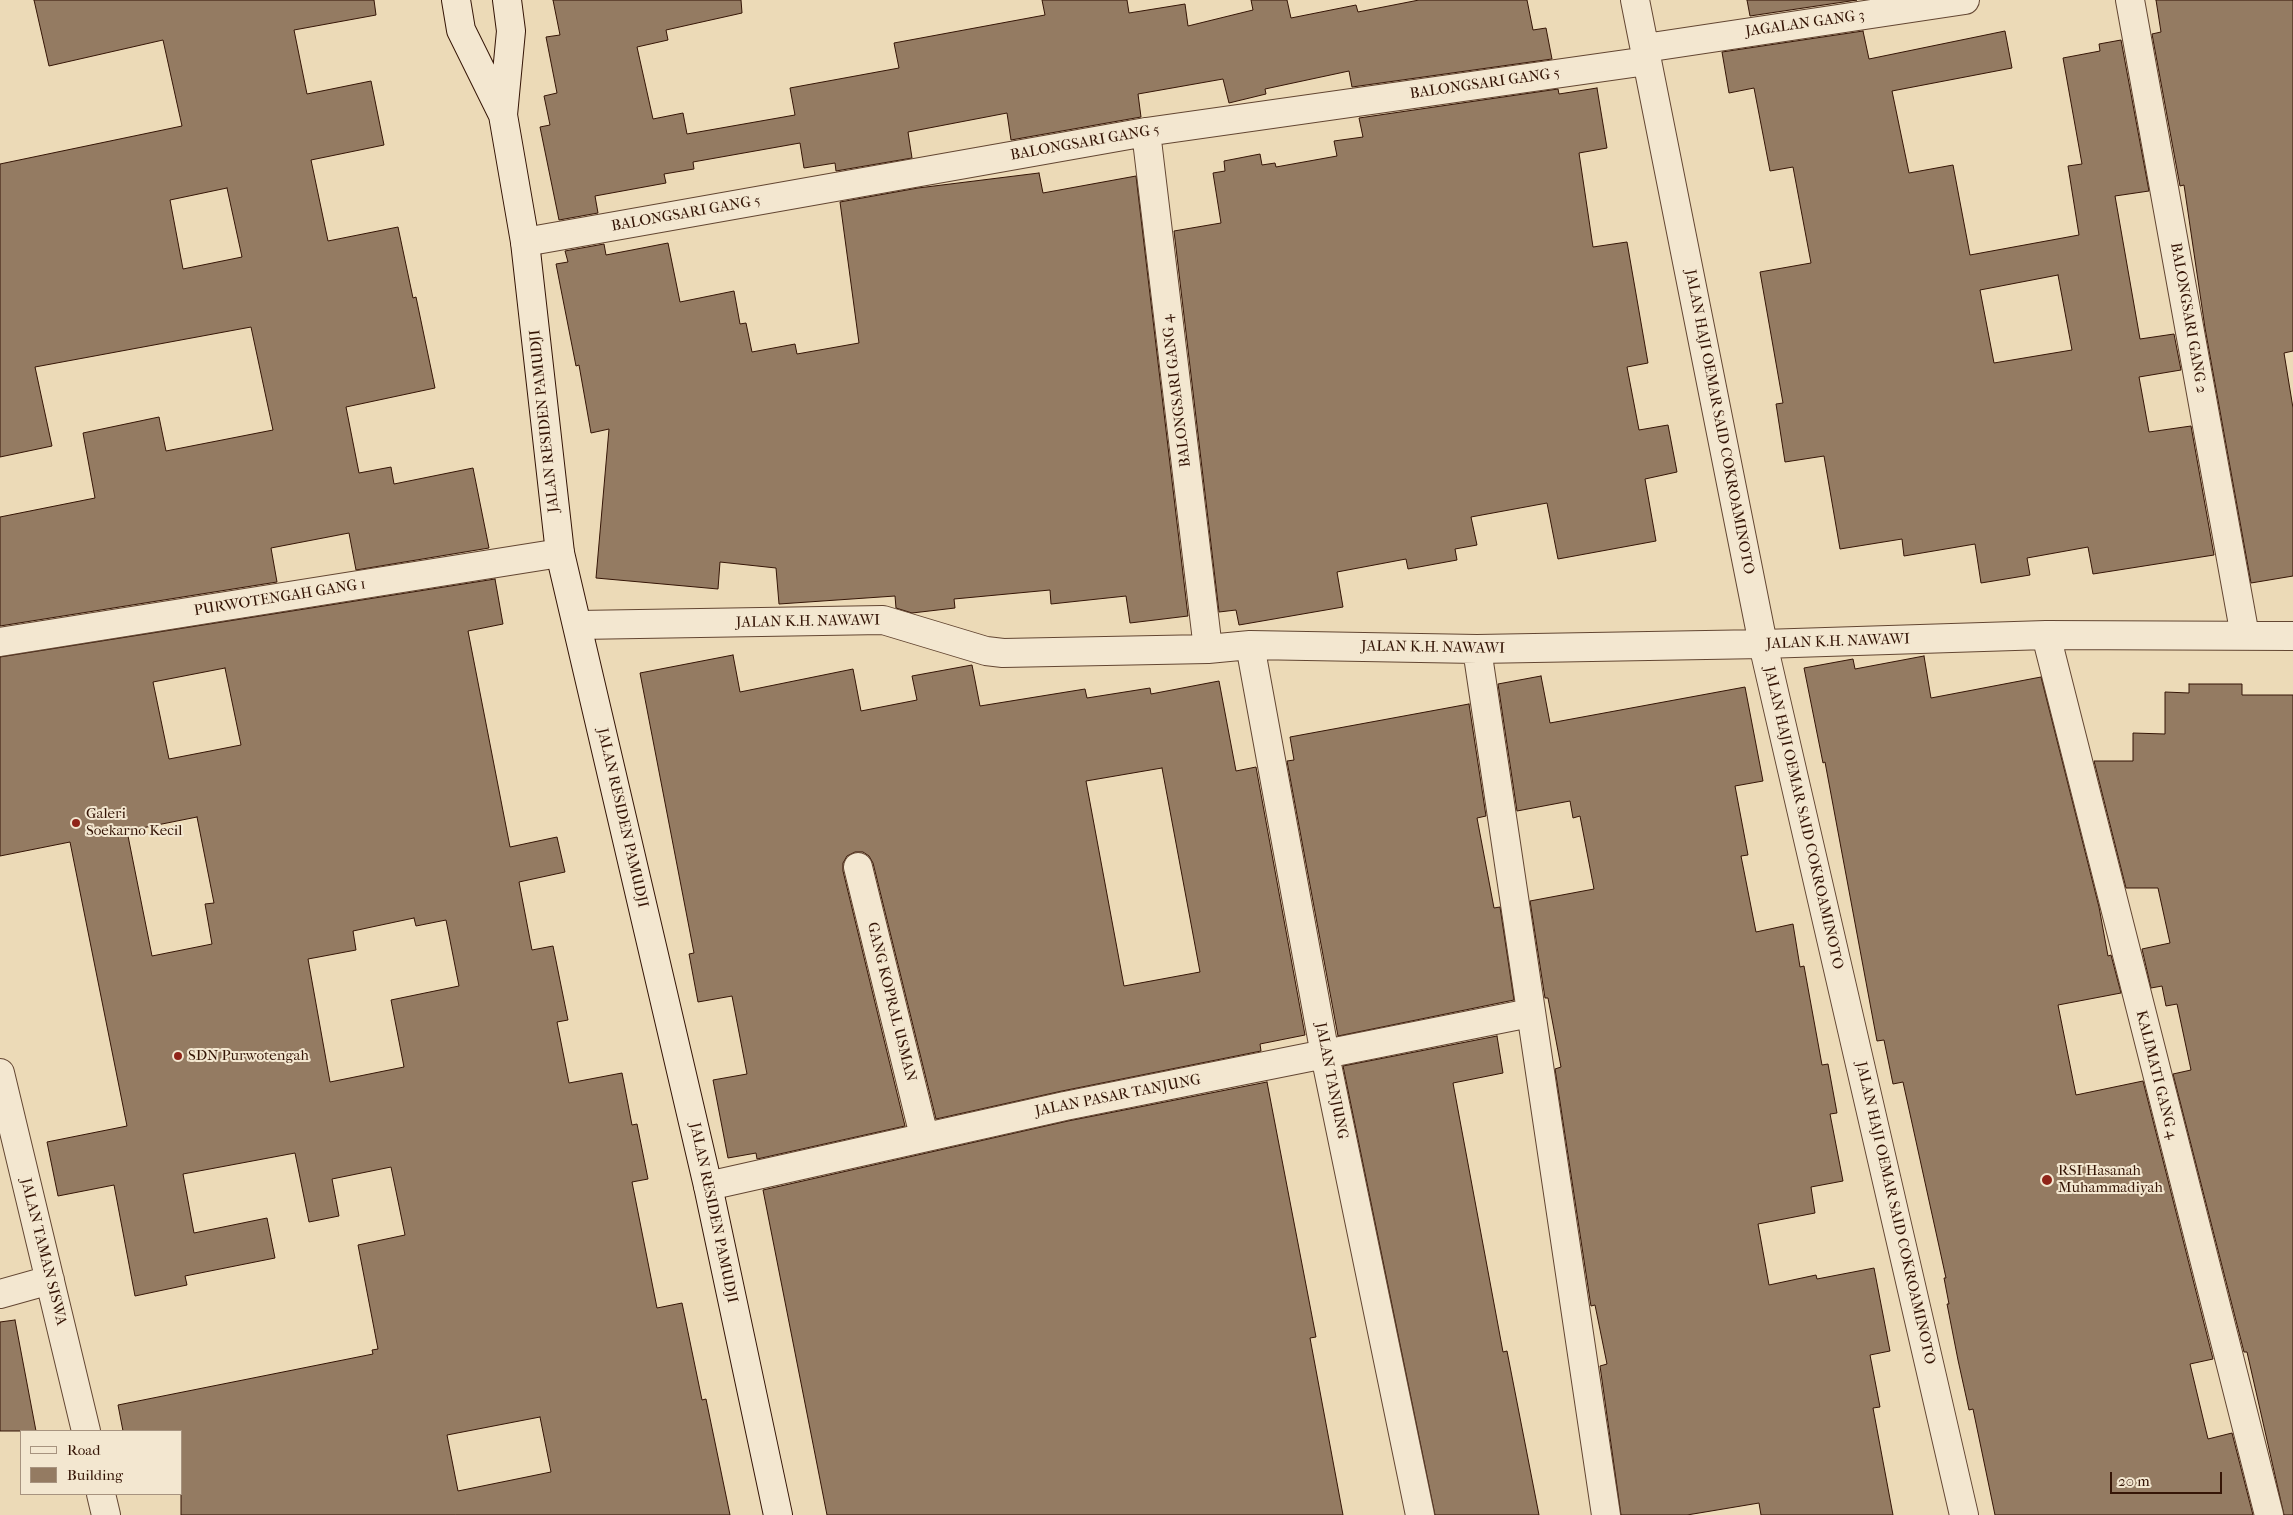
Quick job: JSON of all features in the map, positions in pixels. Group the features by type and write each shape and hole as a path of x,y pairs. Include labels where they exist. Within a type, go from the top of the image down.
{"street":[{"name":"JALAN RESIDEN PAMUDJI","path":"456,0 461,30 504,115"},
{"name":"JALAN RESIDEN PAMUDJI","path":"507,0 511,31 504,115 525,242 560,553 708,1186 778,1515"},
{"name":"JALAN HAJI OEMAR SAID COKROAMINOTO","path":"1635,0 1763,644 1964,1515"},
{"name":"JAGALAN GANG 3","path":"1646,54 1965,0"},
{"name":"BALONGSARI GANG 2","path":"2130,0 2245,636"},
{"name":"BALONGSARI GANG 5","path":"525,242 1146,132 1646,54"},
{"name":"BALONGSARI GANG 4","path":"1146,132 1208,649"},
{"name":"PURWOTENGAH GANG 1","path":"0,642 560,553"},
{"name":"JALAN K.H. NAWAWI","path":"578,625 883,620 986,651 1003,653 1208,649 1250,645 1477,649 1763,644 2046,635 2293,636"},
{"name":"KALIMATI GANG 4","path":"2046,635 2269,1515"},
{"name":"JALAN TANJUNG","path":"1250,645 1325,1055 1420,1515"},
{"path":"1477,649 1606,1515"},
{"name":"GANG KOPRAL USMAN","path":"858,867 924,1136"},
{"name":"JALAN PASAR TANJUNG","path":"708,1186 924,1136 1530,1012"},
{"name":"JALAN TAMAN SISWA","path":"0,1073 86,1430"},
{"path":"0,1294 50,1280"},
{"path":"101,1495 106,1515"}],"building":[{"path":"34,0 374,0 376,15 294,30 307,94 371,81 384,145 311,160 328,241 398,227 413,298 416,297 435,388 346,407 359,473 391,467 394,484 473,468 489,548 356,570 349,533 271,548 277,582 0,626 0,517 95,498 83,433 159,417 166,451 273,430 251,327 35,367 52,446 0,457 0,164 182,126 163,40 49,66","holes":["227,188 242,257 183,269 170,200"]},
{"path":"553,0 741,0 742,13 666,30 668,40 637,47 653,119 683,113 687,134 795,115 790,88 899,68 894,43 1045,15 1042,0 1127,0 1129,13 1185,4 1188,26 1253,10 1251,0 1287,0 1291,18 1356,5 1358,12 1419,0 1527,0 1533,30 1546,28 1552,59 1352,87 1349,71 1265,89 1266,94 1229,103 1223,79 1138,94 1141,117 1011,140 1007,113 908,132 912,158 836,171 835,163 804,168 800,143 693,162 694,169 664,174 666,183 595,196 598,213 559,220 540,127 550,125 544,96 557,93 546,37 560,35"},
{"path":"1747,0 1857,0 1750,16"},
{"path":"2156,0 2293,0 2293,351 2284,353 2293,408 2293,576 2251,583 2205,328 2184,185 2180,186 2152,34 2161,32"},
{"path":"1863,31 1869,59 2005,31 2012,68 1892,91 1909,173 1953,165 1970,255 2079,235 2068,166 2082,164 2063,58 2100,51 2099,44 2121,40 2149,191 2115,196 2140,339 2174,334 2181,370 2139,377 2149,432 2191,426 2214,555 2093,574 2088,547 2027,558 2030,575 1981,583 1975,544 1904,556 1902,539 1840,549 1824,456 1785,462 1776,404 1783,403 1760,272 1811,263 1793,167 1770,171 1754,88 1729,93 1722,52","holes":["2058,275 2072,350 1994,363 1980,290"]},
{"path":"1597,88 1607,148 1579,153 1593,247 1627,242 1648,363 1627,367 1639,430 1668,425 1677,472 1645,479 1656,541 1558,559 1547,503 1471,517 1477,545 1455,549 1457,560 1408,569 1406,559 1337,572 1343,607 1239,625 1236,610 1219,612 1174,231 1221,223 1213,173 1225,171 1224,161 1260,154 1262,165 1275,163 1276,167 1337,156 1334,141 1363,137 1359,118 1558,89 1559,94"},
{"path":"1039,173 1043,193 1136,176 1188,616 1130,623 1126,596 1051,604 1050,590 954,599 955,608 912,613 896,608 895,596 779,604 776,568 720,562 718,589 596,578 609,429 591,433 579,365 576,366 556,264 568,262 565,251 604,244 606,255 668,243 680,302 734,291 740,324 746,323 752,352 795,344 797,354 859,343 840,202 918,188"},
{"path":"495,579 503,624 468,631 510,847 557,837 565,872 519,882 532,950 553,946 568,1020 557,1022 569,1083 622,1073 632,1125 637,1124 648,1179 632,1182 657,1308 682,1303 702,1400 706,1399 730,1515 181,1515 182,1430 123,1430 118,1405 373,1354 372,1350 378,1349 358,1245 405,1235 391,1167 332,1179 339,1216 309,1222 295,1153 183,1174 194,1233 267,1218 275,1258 185,1276 187,1285 135,1296 114,1185 58,1196 47,1142 127,1126 70,842 0,856 0,657","holes":["225,668 241,745 169,759 153,682","197,817 214,903 205,904 212,944 152,956 127,831","414,918 416,926 446,920 459,986 391,1000 404,1067 330,1082 308,959 356,950 353,931","540,1417 551,1472 458,1491 447,1435"]},
{"path":"733,655 740,692 853,669 861,711 917,700 912,676 972,665 980,706 1085,689 1087,698 1150,688 1151,694 1219,681 1236,771 1256,767 1305,1035 1260,1044 1261,1051 1062,1091 936,1119 873,863 869,856 863,852 855,852 847,856 843,863 843,871 905,1126 757,1159 756,1153 728,1158 713,1080 747,1074 732,996 698,1002 689,954 694,953 640,673","holes":["1162,768 1200,972 1124,986 1086,781"]},
{"path":"1924,656 1931,698 2041,677 2099,907 2108,956 2111,955 2121,993 2058,1005 2076,1095 2143,1081 2213,1359 2190,1364 2208,1439 2232,1433 2253,1515 1995,1515 1973,1409 1969,1410 1958,1360 1947,1304 1949,1304 1944,1278 1946,1278 1903,1082 1893,1084 1884,1040 1877,1041 1825,762 1823,763 1804,668 1853,659 1855,669"},
{"path":"1541,676 1550,723 1745,687 1763,781 1735,786 1748,855 1741,856 1756,932 1793,924 1800,967 1804,966 1822,1065 1828,1064 1837,1113 1830,1114 1843,1181 1811,1187 1815,1213 1758,1224 1769,1285 1816,1275 1817,1279 1874,1268 1890,1351 1870,1355 1880,1407 1873,1408 1893,1515 1761,1515 1759,1503 1687,1515 1621,1515 1600,1366 1607,1364 1595,1305 1591,1306 1590,1300 1555,1069 1561,1067 1548,998 1545,998 1530,901 1594,889 1580,816 1573,818 1570,801 1517,811 1498,684"},
{"path":"2189,684 2242,684 2242,695 2293,695 2293,1515 2284,1515 2247,1352 2244,1352 2173,1074 2191,1070 2177,1004 2166,1006 2162,986 2151,988 2142,949 2170,943 2158,888 2126,888 2094,761 2133,761 2133,733 2165,734 2165,692 2189,693"},
{"path":"1469,704 1486,816 1477,818 1494,908 1500,907 1514,1000 1338,1036 1287,761 1294,760 1290,737"},
{"path":"1497,1036 1503,1073 1453,1083 1503,1352 1507,1351 1539,1515 1435,1515 1343,1066"},
{"path":"1267,1082 1316,1337 1310,1338 1343,1515 827,1515 763,1190 1068,1121"},
{"path":"15,1320 36,1430 0,1431 0,1322"}],"place":[{"name":"Galeri Soekarno Kecil","path":"76,823"},
{"name":"SDN Purwotengah","path":"178,1056"},
{"name":"RSI Hasanah Muhammadiyah","path":"2047,1180"}]}
